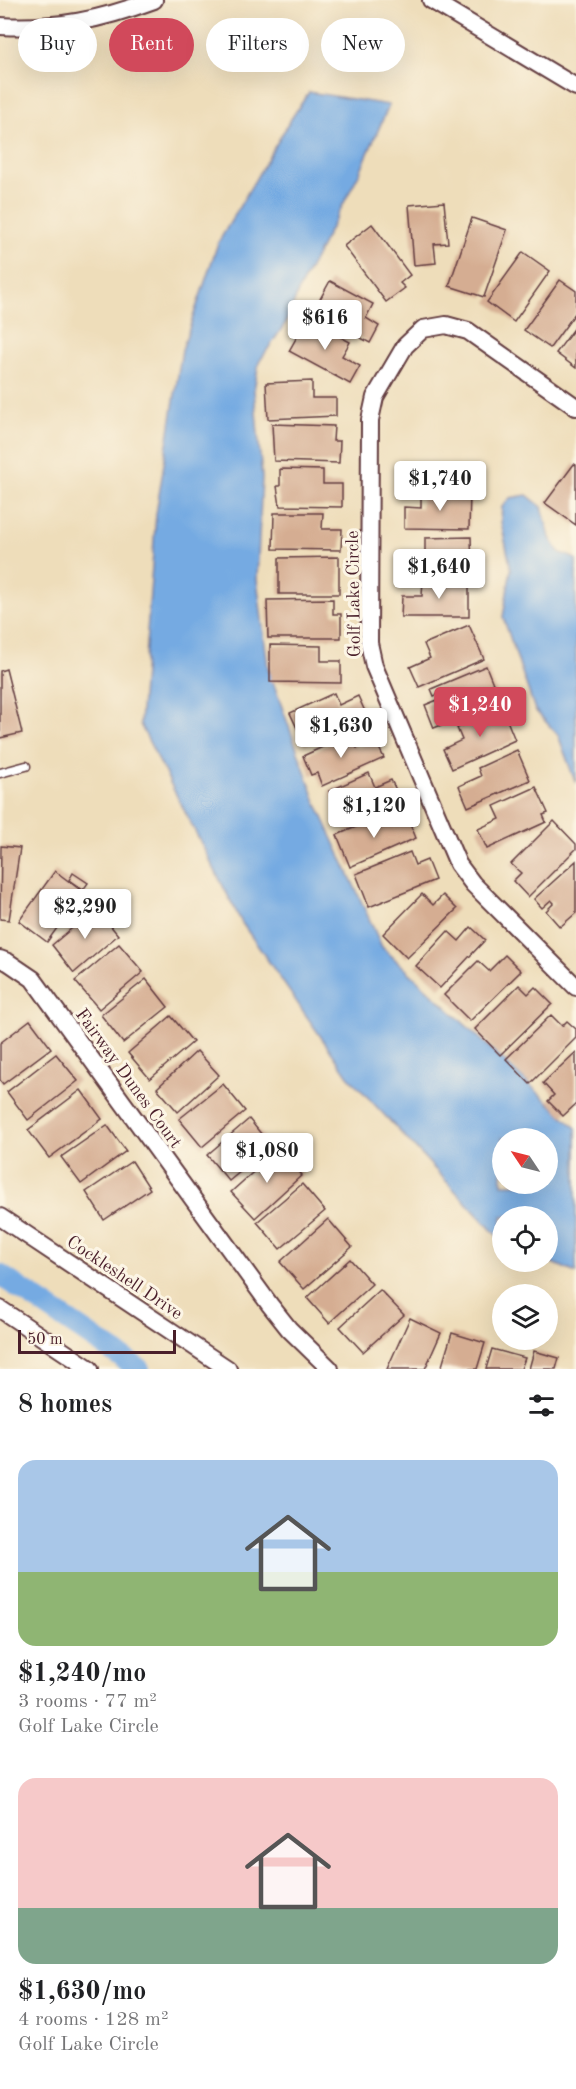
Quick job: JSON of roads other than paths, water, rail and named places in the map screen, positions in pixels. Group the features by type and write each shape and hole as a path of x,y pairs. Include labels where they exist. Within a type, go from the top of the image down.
{"street":[{"path":"431,0 575,84"},
{"path":"0,26 36,28 97,20 149,1"},
{"name":"Golf Lake Circle","path":"576,407 468,331 446,325 423,329 405,345 375,397 370,420 369,643 374,666 458,864 473,884 576,987"},
{"name":"Fairway Dunes Court","path":"0,959 33,979 270,1305 289,1329 330,1369"},
{"name":"Cockleshell Drive","path":"0,1217 228,1369"},
{"path":"0,1309 90,1369"}],"lane":[{"path":"0,773 26,766"}],"water":[{"path":"309,92 389,105 360,172 299,289 287,321 259,362 254,390 262,477 257,579 268,668 316,802 382,947 576,1128 576,1273 558,1265 558,1206 492,1206 492,1230 348,1076 242,923 140,724 156,514 182,350 218,243"},
{"path":"527,495 542,507 550,538 559,552 576,559 576,784 558,735 535,710 503,617 511,569 501,522 502,507 510,498"}],"waterway":[{"path":"0,1275 139,1369"}]}
